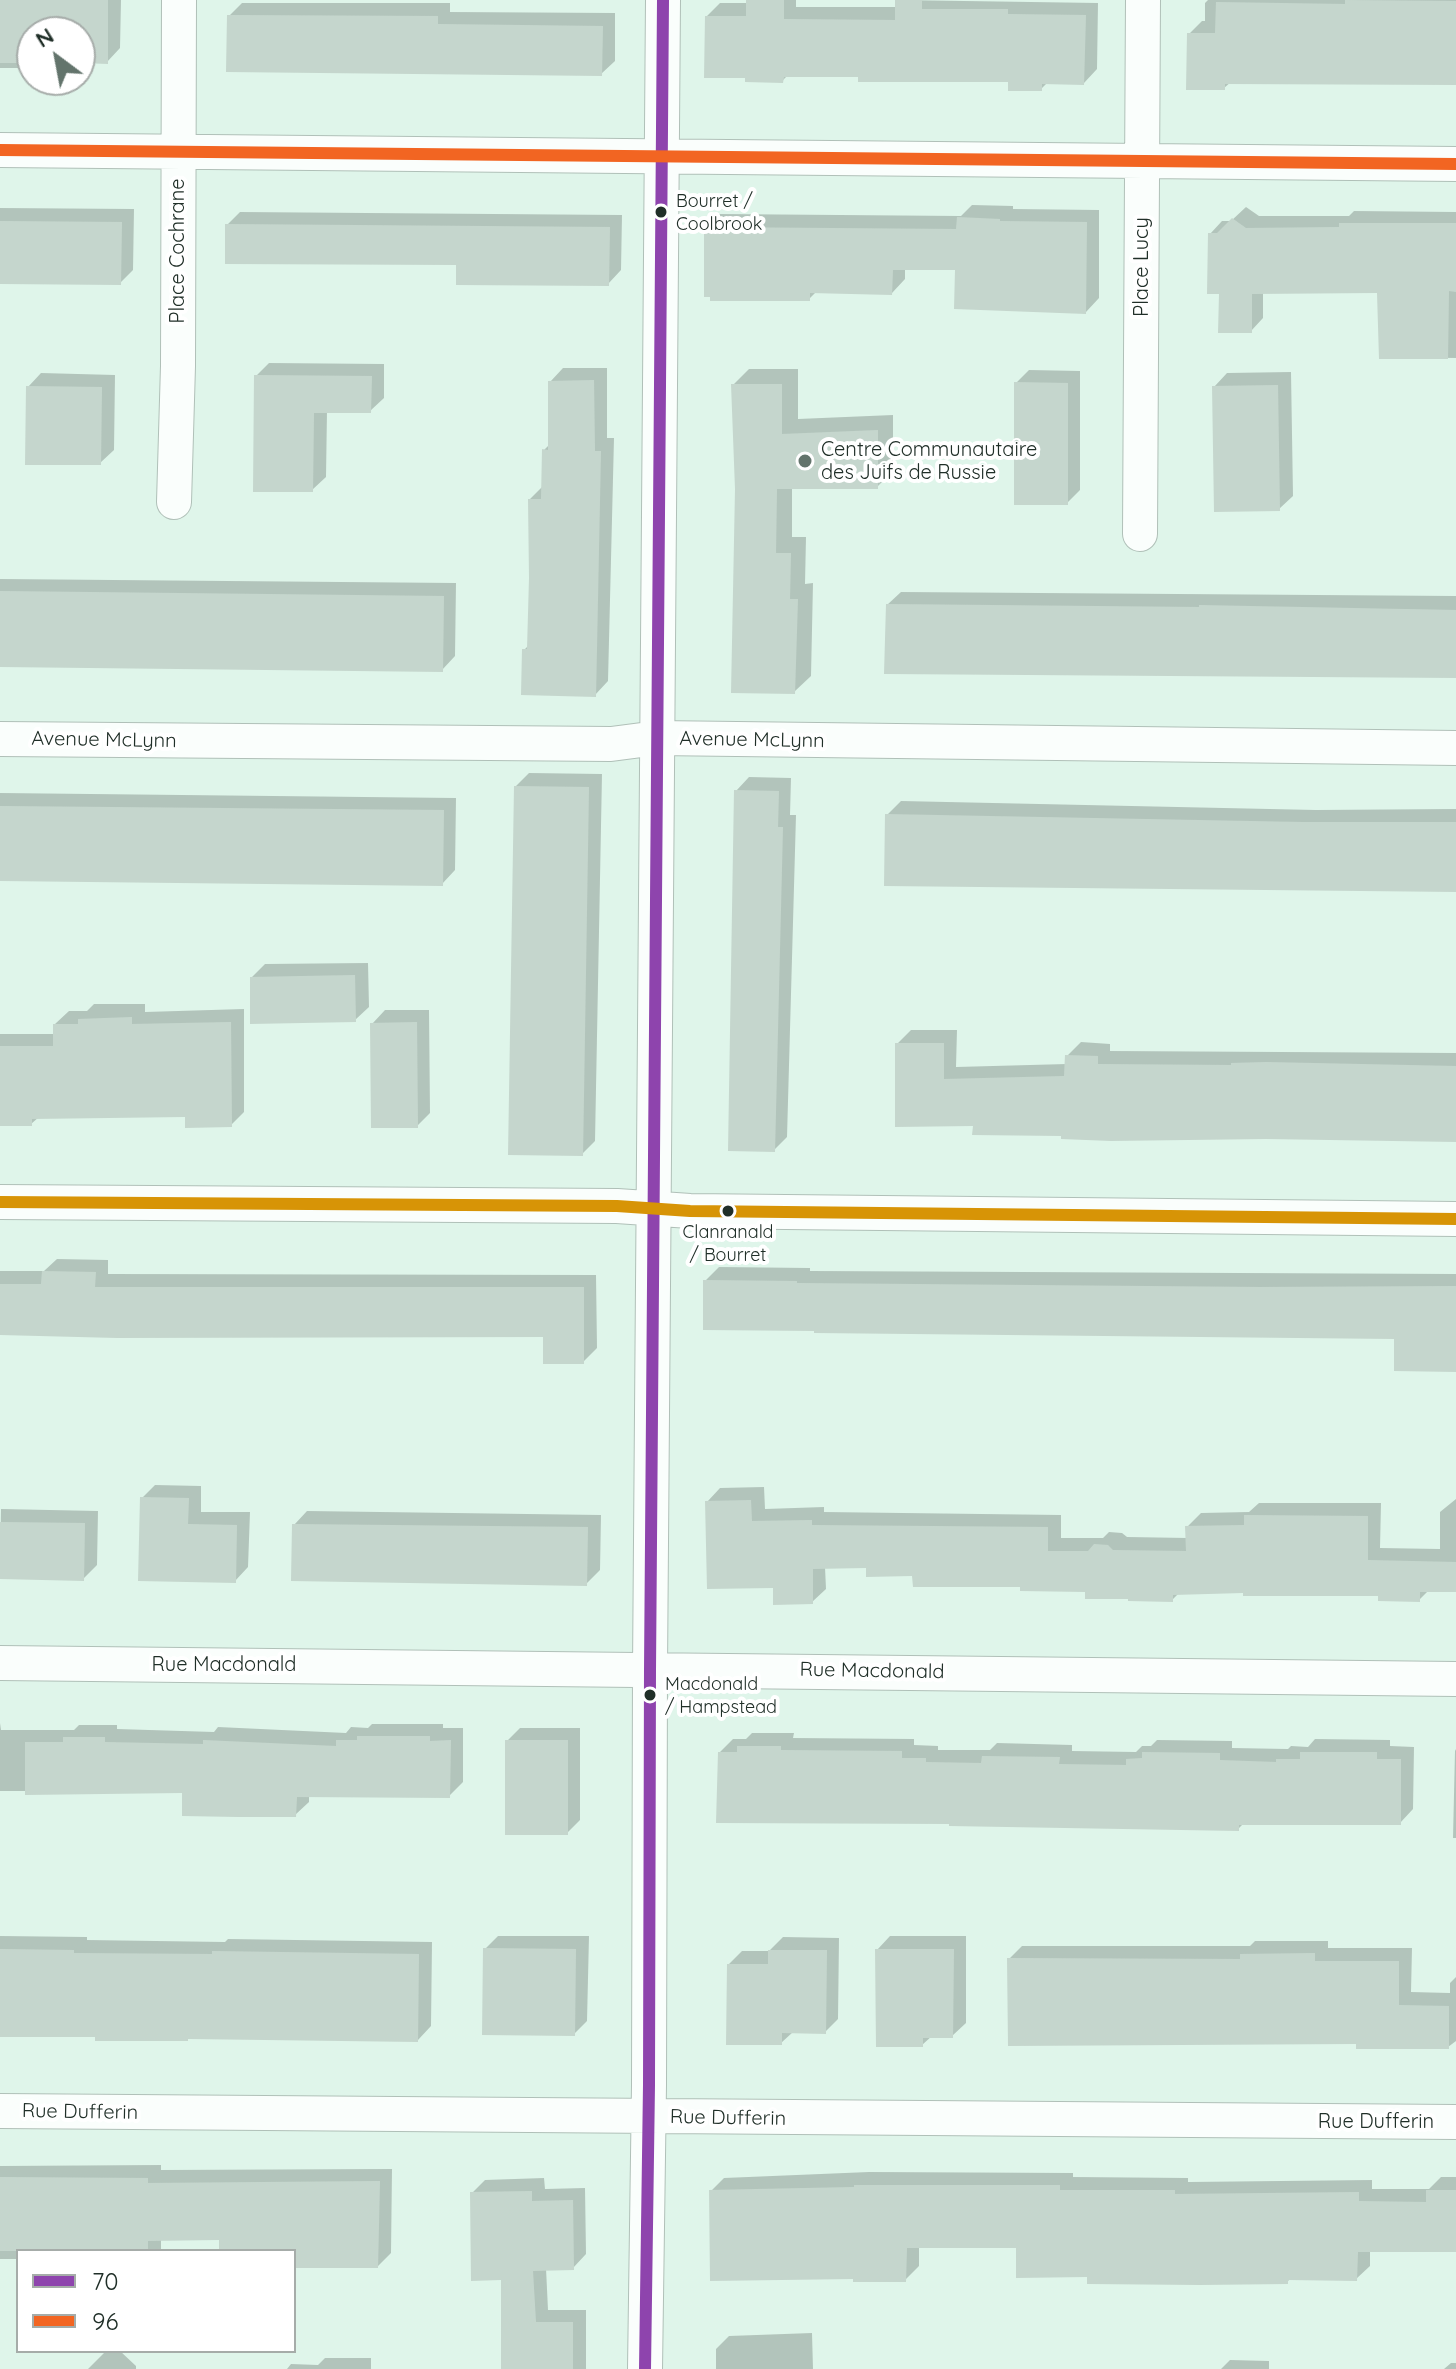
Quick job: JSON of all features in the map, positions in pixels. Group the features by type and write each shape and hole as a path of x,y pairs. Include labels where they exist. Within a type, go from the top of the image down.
{"street":[{"name":"Place Cochrane","path":"174,502 179,0"},
{"path":"645,2369 663,0"},
{"name":"Place Lucy","path":"1140,534 1143,0"},
{"path":"0,150 1456,164"},
{"name":"Avenue McLynn","path":"0,739 611,744 657,738 1456,748"},
{"path":"0,1202 587,1206 1456,1219"},
{"name":"Rue Macdonald","path":"0,1663 1456,1679"},
{"name":"Rue Dufferin","path":"0,2111 1456,2122"}],"building":[{"path":"0,0 108,0 108,64 96,64 96,16 16,16 16,63 0,63"},
{"path":"746,0 784,0 784,19 895,20 895,0 922,0 922,9 1008,9 1008,14 1086,15 1084,85 1042,84 1042,91 1008,91 1008,82 858,82 858,77 784,77 783,83 745,82 745,78 704,78 705,16 746,16"},
{"path":"1345,0 1456,1 1456,85 1225,84 1225,90 1186,90 1187,33 1215,33 1216,2 1345,4"},
{"path":"227,15 438,16 438,24 603,26 602,76 226,72"},
{"path":"957,217 1087,222 1086,314 954,309 955,270 893,270 892,295 810,293 810,301 710,301 710,297 704,297 704,227 956,229"},
{"path":"1232,218 1246,228 1339,227 1339,223 1456,223 1456,292 1449,291 1448,359 1379,359 1377,293 1252,294 1252,333 1218,333 1219,294 1207,294 1208,233 1217,233"},
{"path":"0,221 122,222 121,285 0,284"},
{"path":"225,224 610,227 609,286 456,285 456,265 225,264"},
{"path":"254,375 372,376 371,413 314,413 313,492 253,492"},
{"path":"594,380 595,451 601,451 596,697 521,695 522,649 527,649 528,499 541,499 542,449 548,450 548,381"},
{"path":"1014,382 1068,383 1068,505 1014,505"},
{"path":"731,384 782,384 782,434 878,430 878,489 777,489 776,553 791,553 790,599 798,599 795,694 731,693 735,489"},
{"path":"1278,385 1280,511 1214,512 1212,386"},
{"path":"26,386 102,387 101,465 25,465"},
{"path":"0,591 444,596 443,672 0,667"},
{"path":"886,604 1456,610 1456,678 884,674"},
{"path":"514,786 589,787 583,1156 508,1155"},
{"path":"734,790 779,791 778,827 783,827 775,1152 728,1151"},
{"path":"0,806 444,810 443,886 0,881"},
{"path":"885,814 1456,822 1456,892 884,886"},
{"path":"355,975 356,1022 250,1024 250,977"},
{"path":"132,1017 132,1024 231,1022 232,1127 185,1128 185,1117 32,1119 32,1126 0,1126 0,1046 53,1046 53,1024 78,1024 78,1019"},
{"path":"417,1022 418,1128 371,1128 370,1023"},
{"path":"895,1043 944,1043 944,1079 1064,1076 1065,1055 1098,1056 1098,1064 1231,1065 1266,1062 1456,1066 1456,1142 1266,1139 1111,1141 1061,1139 1061,1136 972,1135 973,1126 895,1127"},
{"path":"42,1271 96,1272 95,1287 584,1287 584,1364 543,1364 543,1337 117,1338 0,1335 0,1284 41,1284"},
{"path":"703,1280 1261,1287 1456,1286 1456,1372 1394,1371 1394,1339 703,1330"},
{"path":"140,1497 189,1498 188,1524 237,1525 236,1583 138,1581"},
{"path":"751,1500 752,1521 812,1520 812,1525 1048,1527 1048,1551 1088,1551 1094,1544 1108,1545 1113,1550 1186,1551 1185,1526 1244,1525 1244,1515 1368,1516 1368,1560 1456,1562 1456,1592 1420,1592 1420,1602 1378,1601 1378,1596 1243,1596 1243,1593 1173,1595 1173,1602 1128,1601 1085,1599 1085,1592 1020,1591 1020,1587 913,1587 912,1576 866,1577 866,1568 813,1569 813,1604 773,1605 773,1588 707,1589 705,1501"},
{"path":"0,1522 85,1523 84,1581 0,1579"},
{"path":"292,1524 588,1527 587,1586 291,1581"},
{"path":"357,1736 430,1736 430,1741 451,1740 450,1798 297,1797 296,1817 238,1817 182,1816 182,1793 25,1795 25,1742 63,1742 63,1737 105,1737 105,1742 203,1744 203,1740 336,1746 336,1740 357,1740"},
{"path":"505,1740 568,1740 568,1835 505,1835"},
{"path":"737,1746 781,1746 781,1750 902,1751 902,1758 926,1758 926,1762 981,1763 982,1756 1060,1757 1059,1764 1126,1765 1126,1759 1142,1758 1142,1752 1220,1753 1220,1760 1276,1762 1276,1759 1300,1759 1300,1752 1377,1752 1377,1759 1401,1759 1401,1825 1239,1825 1239,1831 949,1824 716,1823 718,1752 737,1752"},
{"path":"483,1948 576,1949 575,2036 482,2035"},
{"path":"0,1949 74,1950 74,1953 419,1954 418,2042 95,2041 95,2037 0,2037"},
{"path":"875,1949 954,1949 953,2038 923,2038 923,2047 876,2047"},
{"path":"768,1950 827,1950 826,2034 782,2033 782,2045 726,2045 727,1964 768,1964"},
{"path":"1315,1953 1315,1961 1399,1961 1399,2005 1449,2006 1449,2049 1356,2049 1356,2044 1008,2046 1007,1958 1240,1959 1240,1954"},
{"path":"0,2177 148,2178 148,2183 380,2181 378,2268 296,2268 296,2249 219,2249 219,2240 148,2241 148,2249 0,2251"},
{"path":"854,2185 1060,2185 1060,2190 1175,2190 1175,2194 1359,2192 1359,2201 1426,2202 1426,2190 1456,2190 1456,2252 1358,2252 1357,2281 1288,2280 1288,2284 1087,2284 1087,2277 1016,2278 1016,2248 907,2248 906,2282 853,2282 853,2279 710,2281 709,2190"},
{"path":"532,2191 532,2201 573,2200 574,2270 533,2271 536,2322 573,2322 573,2369 501,2369 501,2280 471,2281 470,2192"}],"transit line":[{"name":"70","path":"645,2369 663,0"},
{"name":"96","path":"0,150 1456,164"},
{"path":"0,1202 617,1206 690,1211 1456,1219"}],"place":[{"name":"Bourret / Coolbrook","path":"661,212"},
{"name":"Centre Communautaire des Juifs de Russie","path":"805,461"},
{"name":"Clanranald / Bourret","path":"728,1211"},
{"name":"Macdonald / Hampstead","path":"650,1695"}]}
